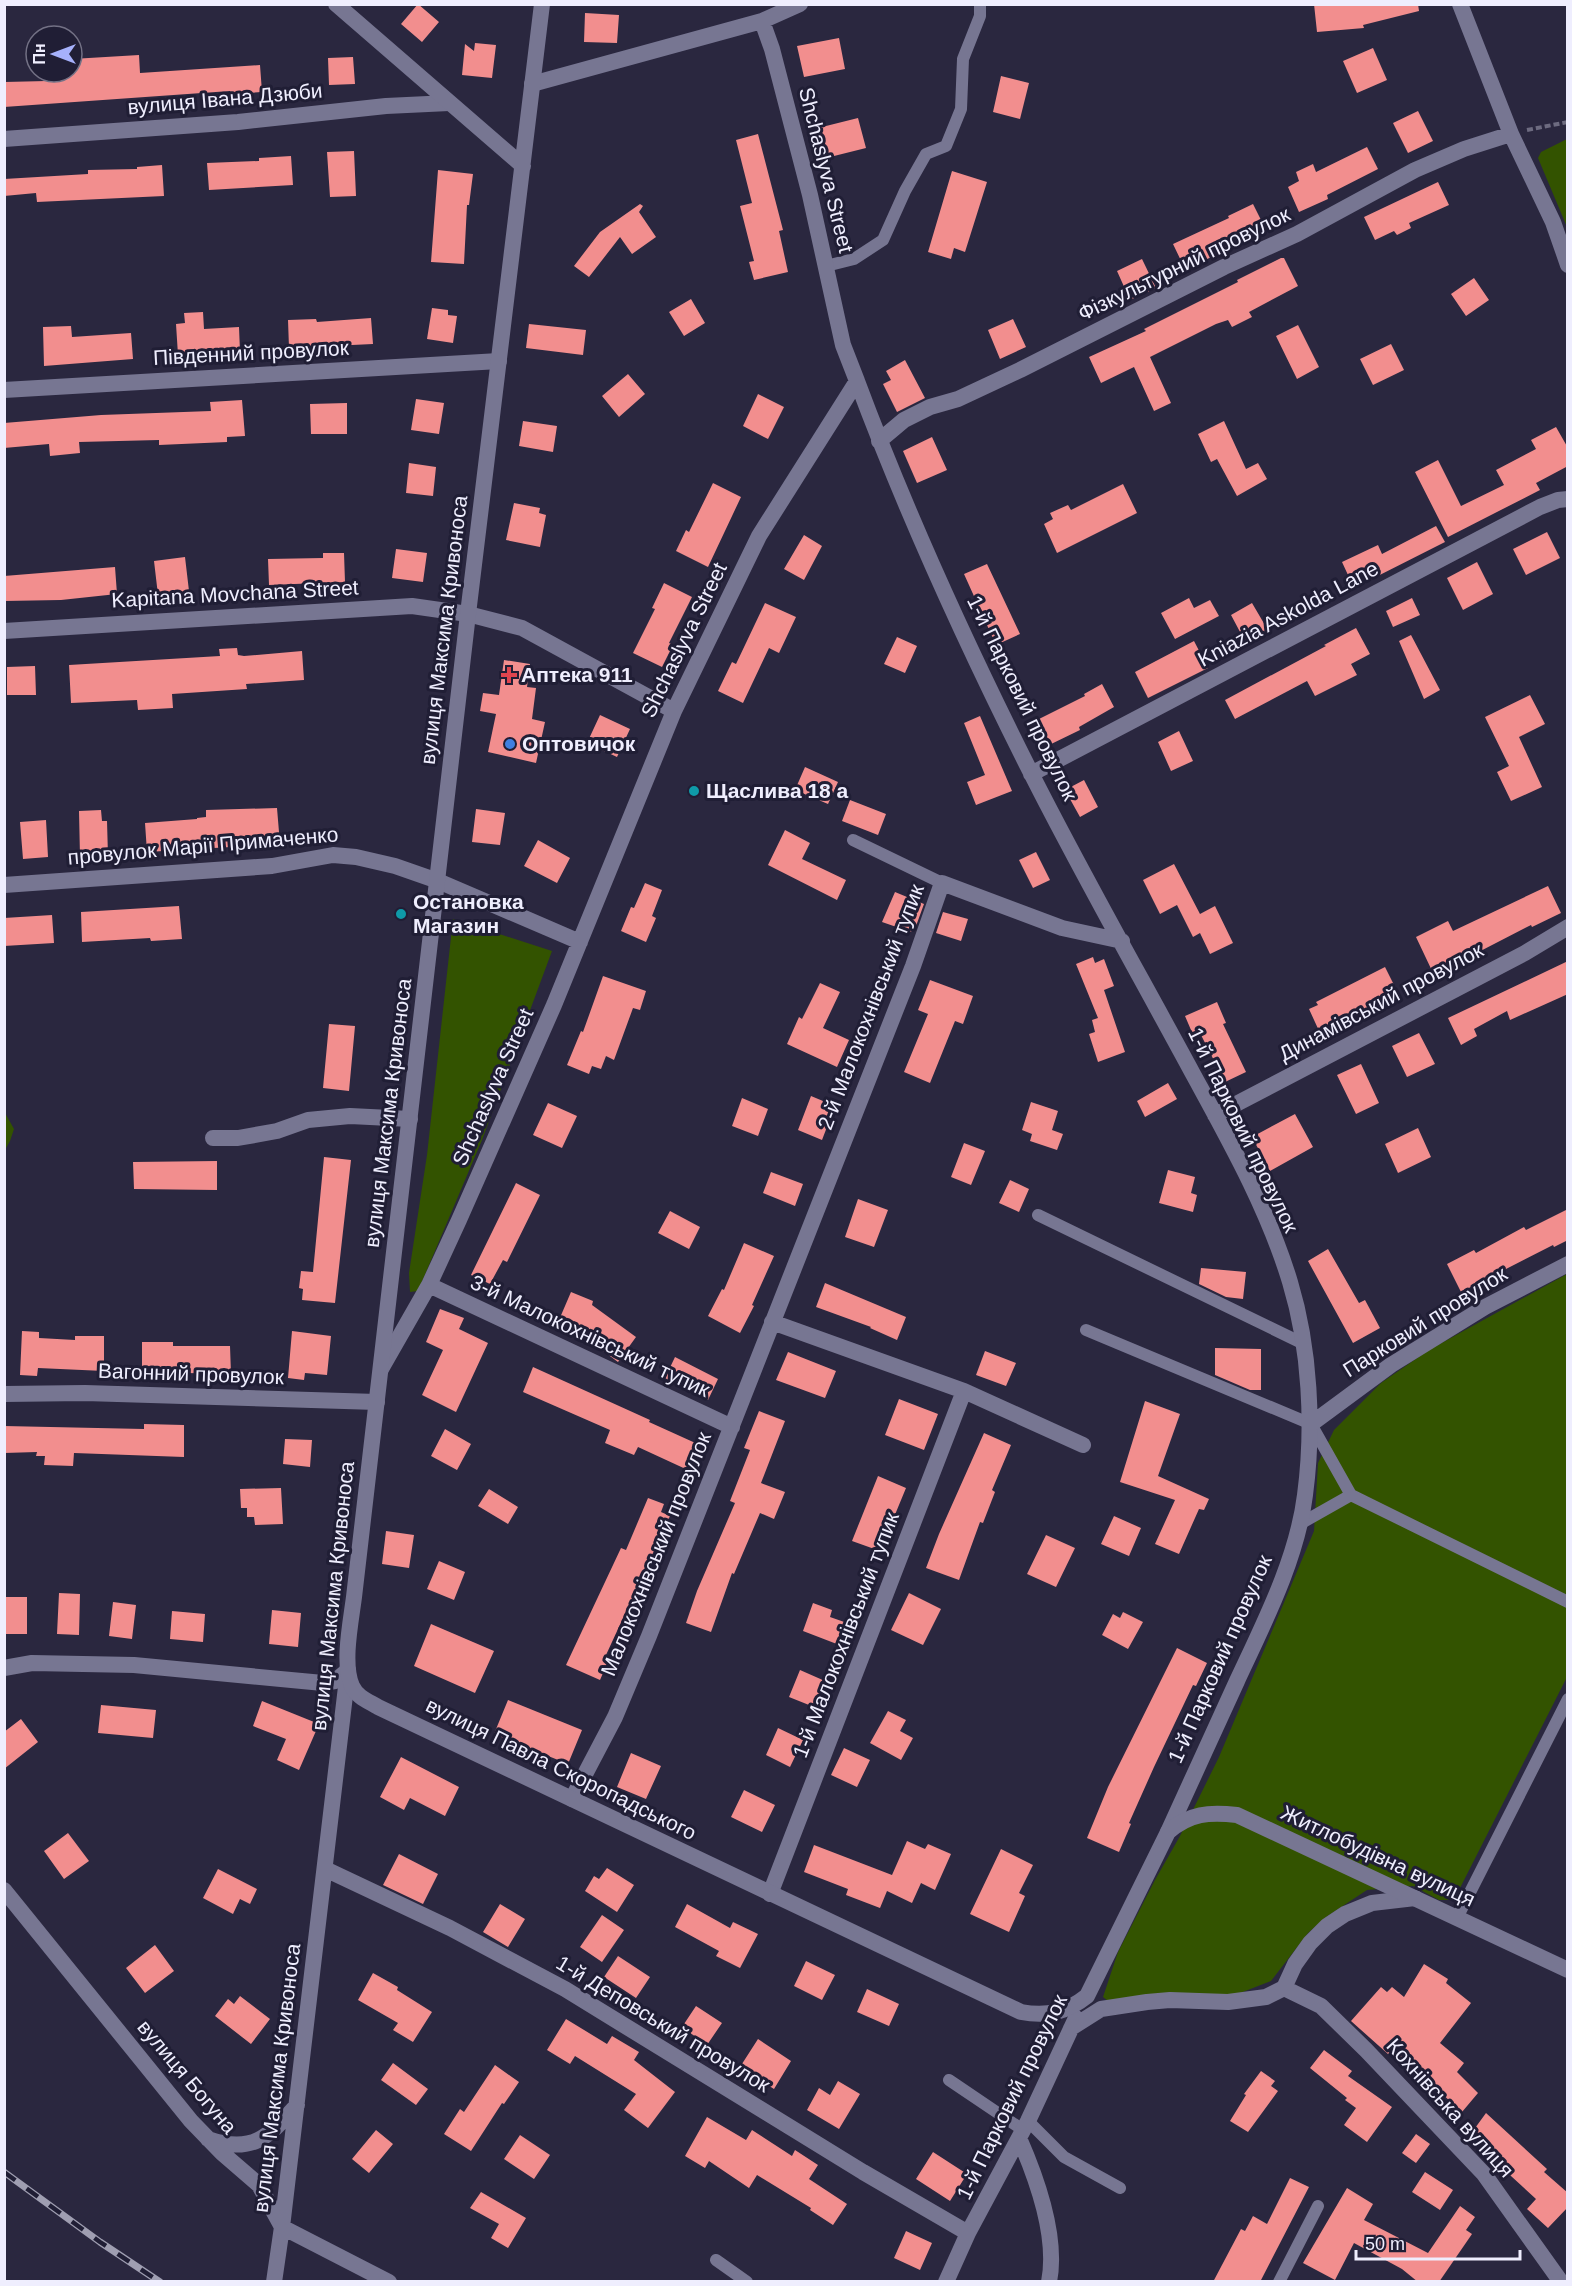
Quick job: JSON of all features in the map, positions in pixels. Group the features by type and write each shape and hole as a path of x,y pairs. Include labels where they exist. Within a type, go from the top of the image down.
{"street":[{"path":"336,4 523,166"},
{"name":"вулиця Максима Кривоноса","path":"274,2282 325,1869 348,1670 355,1586 468,614 543,4"},
{"path":"532,84 762,21 800,4"},
{"path":"1460,4 1511,134 1553,222 1568,265"},
{"name":"Shchaslyva Street","path":"381,1369 429,1285 554,1005 674,711 759,536 857,381 843,345 826,266 772,48 762,21"},
{"name":"вулиця Івана Дзюби","path":"4,139 237,122 386,106 449,103"},
{"name":"Фізкультурний провулок","path":"879,441 904,420 921,411 958,399 1020,370 1224,267 1297,234 1415,170 1464,149 1511,134"},
{"name":"Південний провулок","path":"4,390 499,361"},
{"name":"1-й Парковий провулок","path":"857,381 879,441 952,609 1031,774 1215,1115 1262,1209 1290,1283 1302,1343 1311,1424 1305,1498 1290,1557 1269,1612 1168,1832 1071,2028 1024,2130 968,2234 946,2282"},
{"name":"Kniazia Askolda Lane","path":"1031,774 1540,507 1568,499"},
{"name":"Kapitana Movchana Street","path":"4,631 412,606 468,614 522,628 674,711"},
{"name":"провулок Марії Примаченко","path":"4,885 272,866 333,855 356,857 395,866 438,881 580,942"},
{"name":"2-й Малокохнівський тупик","path":"772,1322 913,966 942,883 1062,928 1122,941"},
{"name":"Динамівський провулок","path":"1215,1115 1525,953 1568,927"},
{"path":"213,1138 238,1138 277,1131 308,1120 350,1116 410,1119"},
{"name":"Парковий провулок","path":"1311,1424 1391,1365 1485,1307 1568,1264"},
{"name":"3-й Малокохнівський тупик","path":"429,1285 732,1427"},
{"path":"772,1322 964,1391 1083,1445"},
{"name":"Малокохнівський провулок","path":"572,1799 615,1717 772,1322"},
{"name":"1-й Малокохнівський тупик","path":"770,1894 964,1391"},
{"name":"Вагонний провулок","path":"4,1394 85,1393 377,1402"},
{"path":"4,1668 32,1663 134,1665 323,1683 335,1681 348,1670"},
{"name":"вулиця Павла Скоропадського","path":"348,1670 352,1686 360,1697 369,1702 1021,2012 1040,2016 1061,2012 1087,1996"},
{"name":"Житлобудівна вулиця","path":"1168,1832 1182,1820 1198,1815 1217,1813 1237,1815 1568,1970"},
{"name":"1-й Деповський провулок","path":"325,1869 450,1928 565,1989 968,2234"},
{"name":"вулиця Богуна","path":"4,1890 191,2121 258,2185 282,2227"},
{"path":"1071,2028 1101,2009 1170,2000 1228,2002 1266,1997 1284,1988 1295,1964 1310,1943 1327,1926 1346,1914 1372,1903 1415,1898"},
{"name":"Кохнівська вулиця","path":"1284,1988 1321,2006 1484,2174 1562,2282"},
{"path":"249,2177 245,2164 252,2144 278,2126 297,2105"},
{"path":"1024,2130 1043,2203 1052,2266 1049,2281"},
{"path":"207,2138 230,2145 252,2144"},
{"path":"282,2227 389,2282"}],"lane":[{"path":"826,266 854,259 883,240 905,191 926,154 946,146 961,109 963,59 980,16 980,4"},
{"path":"853,840 942,883"},
{"path":"1038,1215 1302,1343"},
{"path":"1086,1330 1311,1424 1351,1495 1568,1602"},
{"path":"1298,1525 1351,1495"},
{"path":"1457,1918 1568,1700"},
{"path":"948,2080 1064,2157 1120,2188"},
{"path":"1279,2282 1318,2206"},
{"path":"716,2260 747,2282"}],"path":[{"path":"1511,134 1568,122"}],"green space":[{"path":"1567,139 1567,227 1538,158 1541,152"},
{"path":"453,919 552,951 482,1140 418,1291 410,1292 409,1273 427,1155"},
{"path":"4,1111 14,1129 5,1150"},
{"path":"1567,1274 1567,1677 1458,1892 1450,1900 1439,1900 1413,1886 1367,1890 1326,1917 1308,1933 1271,1981 1235,1995 1108,2001 1103,1997 1118,1952 1219,1757 1314,1531 1318,1463 1334,1430 1381,1383 1429,1350"}],"building":[{"path":"418,4 439,22 422,42 401,24"},
{"path":"1314,4 1418,4 1419,11 1363,25 1364,28 1317,32"},
{"path":"585,13 619,15 617,43 584,42"},
{"path":"839,38 845,69 804,77 797,46"},
{"path":"475,43 496,45 492,78 462,75 465,44 474,51"},
{"path":"1373,48 1387,80 1357,93 1343,61"},
{"path":"139,55 140,73 260,65 262,92 230,94 230,91 4,107 4,82 84,84 84,58"},
{"path":"353,57 355,84 329,85 328,58"},
{"path":"1001,76 1029,83 1020,119 993,112"},
{"path":"1418,111 1433,141 1408,153 1393,123"},
{"path":"858,118 866,148 826,158 818,128"},
{"path":"758,134 783,230 779,231 788,272 754,280 749,262 754,261 740,206 752,203 736,140"},
{"path":"1367,147 1378,169 1327,195 1328,199 1299,212 1288,187 1299,181 1296,172 1313,164 1316,172"},
{"path":"354,151 356,196 330,197 327,152"},
{"path":"291,156 293,185 209,190 207,163 259,161 259,158"},
{"path":"162,165 164,196 37,202 36,193 4,196 4,179 88,174 88,170 137,169 137,167"},
{"path":"438,170 473,174 469,205 467,205 464,264 431,262"},
{"path":"952,171 987,182 965,252 954,248 951,259 928,252"},
{"path":"1438,182 1449,205 1409,223 1411,228 1397,235 1394,231 1375,240 1364,217"},
{"path":"640,204 643,206 639,212 656,237 632,254 620,237 589,277 574,266 600,232"},
{"path":"1253,204 1267,232 1185,269 1173,244"},
{"path":"1284,258 1298,286 1249,312 1252,317 1232,327 1228,320 1216,324 1150,357 1171,403 1154,411 1134,367 1101,383 1089,357 1146,331 1144,329"},
{"path":"1142,259 1156,288 1130,300 1117,271"},
{"path":"1474,278 1489,300 1466,316 1451,294"},
{"path":"691,299 705,323 684,336 669,312"},
{"path":"432,308 448,310 448,315 457,316 453,343 427,339"},
{"path":"203,312 204,329 239,327 240,352 178,355 176,324 185,323 184,313"},
{"path":"371,318 373,344 289,348 288,320 316,319 317,322"},
{"path":"1013,319 1026,347 1000,359 988,330"},
{"path":"529,324 586,330 583,355 526,348"},
{"path":"1298,325 1319,367 1297,379 1276,336"},
{"path":"71,326 72,337 131,333 133,359 44,366 43,327"},
{"path":"1391,344 1404,370 1373,385 1360,359"},
{"path":"905,360 925,398 897,412 883,384 891,380 886,371"},
{"path":"628,374 645,394 619,417 602,396"},
{"path":"758,394 784,407 768,439 743,426"},
{"path":"416,399 444,403 439,434 411,430"},
{"path":"242,400 245,436 227,437 227,442 159,445 159,440 79,442 80,453 50,456 49,444 4,448 4,423 101,415 211,411 210,402"},
{"path":"347,403 347,434 311,434 310,404"},
{"path":"523,421 557,426 553,452 519,446"},
{"path":"1224,421 1246,469 1258,463 1267,479 1237,496 1217,459 1211,462 1198,434"},
{"path":"1556,427 1568,448 1568,466 1536,483 1540,490 1448,537 1415,472 1438,460 1461,506 1504,485 1496,470 1536,449 1531,440"},
{"path":"932,437 947,470 917,483 903,451"},
{"path":"409,463 436,467 433,496 406,493"},
{"path":"713,483 741,497 708,567 676,551 686,530 689,532"},
{"path":"1123,484 1137,513 1057,553 1044,524 1053,519 1050,513 1068,505 1071,510"},
{"path":"514,503 540,508 539,513 546,515 540,547 506,540"},
{"path":"1436,526 1445,542 1354,588 1342,562 1378,545 1382,554"},
{"path":"1547,532 1560,558 1526,575 1513,549"},
{"path":"804,535 822,546 804,580 784,569"},
{"path":"396,549 427,553 423,582 392,578"},
{"path":"323,553 344,553 345,582 269,585 268,559 323,558"},
{"path":"185,557 189,591 158,595 154,561"},
{"path":"1477,562 1493,594 1463,610 1447,578"},
{"path":"987,564 1020,634 996,645 964,574"},
{"path":"115,567 117,594 61,600 4,601 4,576"},
{"path":"664,583 692,597 669,643 673,645 662,667 633,653 655,609 652,608"},
{"path":"1189,598 1194,608 1210,600 1219,616 1175,639 1161,613"},
{"path":"1412,598 1420,615 1393,627 1386,611"},
{"path":"765,603 796,617 779,653 769,648 743,703 718,691 732,662 736,664"},
{"path":"1252,603 1269,632 1247,645 1231,615"},
{"path":"1356,628 1370,654 1351,664 1357,675 1315,696 1307,681 1235,719 1225,700"},
{"path":"1411,635 1440,690 1424,699 1399,641"},
{"path":"897,637 917,646 905,673 884,664"},
{"path":"1194,641 1208,668 1148,698 1135,672"},
{"path":"237,648 238,655 244,656 302,651 304,680 246,684 247,689 172,694 173,708 138,710 137,700 71,703 69,665 220,656 219,649"},
{"path":"504,660 530,664 527,687 536,688 532,719 545,722 536,763 488,752 496,714 480,711 483,693 499,695"},
{"path":"35,666 36,695 7,695 7,667"},
{"path":"1102,684 1114,707 1079,727 1080,730 1045,747 1033,722 1085,696 1084,694"},
{"path":"1530,695 1545,724 1519,737 1542,787 1511,801 1497,772 1509,766 1485,717"},
{"path":"600,715 630,729 617,757 587,743"},
{"path":"980,716 1012,791 976,805 967,782 985,775 964,723"},
{"path":"1179,731 1193,761 1171,771 1158,742"},
{"path":"805,767 838,782 828,804 795,790"},
{"path":"1084,780 1098,807 1080,817 1065,790"},
{"path":"850,800 886,814 878,835 842,821"},
{"path":"277,808 280,844 147,852 145,823 197,819 206,817 206,810"},
{"path":"476,809 505,813 500,845 472,842"},
{"path":"101,810 102,821 107,821 108,856 80,857 79,811"},
{"path":"46,820 48,857 23,859 20,822"},
{"path":"785,830 810,843 802,859 846,880 837,900 768,865"},
{"path":"538,840 570,858 557,883 524,866"},
{"path":"1036,852 1050,880 1033,888 1019,860"},
{"path":"1174,864 1200,914 1215,906 1233,943 1210,954 1200,933 1193,937 1177,905 1160,914 1143,880"},
{"path":"645,883 662,890 652,916 656,918 646,942 621,931"},
{"path":"1548,886 1561,913 1532,927 1531,925 1434,975 1416,937 1448,921 1453,931"},
{"path":"895,892 924,904 916,926 914,925 911,932 882,922"},
{"path":"179,906 182,939 151,941 150,938 82,942 81,912"},
{"path":"943,912 968,919 961,941 936,933"},
{"path":"52,915 54,943 4,946 4,918"},
{"path":"1093,957 1095,963 1104,959 1114,986 1104,990 1125,1052 1098,1062 1089,1034 1095,1032 1092,1020 1098,1018 1076,964"},
{"path":"1568,961 1568,994 1510,1020 1507,1011 1474,1029 1477,1036 1461,1045 1448,1018"},
{"path":"1385,967 1398,993 1320,1033 1309,1009 1318,1005 1316,1002"},
{"path":"603,976 646,991 640,1010 633,1008 614,1060 606,1056 601,1069 592,1066 589,1074 567,1065 581,1031 583,1032"},
{"path":"930,980 973,996 963,1024 955,1021 930,1083 904,1072 928,1014 918,1010"},
{"path":"820,983 840,992 823,1028 849,1040 837,1067 787,1044 799,1017 802,1019"},
{"path":"1217,1002 1226,1023 1223,1024 1246,1072 1225,1082 1201,1035 1194,1037 1185,1016"},
{"path":"329,1024 355,1026 349,1091 323,1088"},
{"path":"1419,1033 1435,1064 1407,1077 1392,1046"},
{"path":"1361,1064 1379,1103 1356,1114 1337,1075"},
{"path":"1168,1083 1177,1099 1145,1117 1137,1101"},
{"path":"811,1096 835,1106 822,1140 798,1130"},
{"path":"742,1098 768,1109 758,1136 732,1126"},
{"path":"1031,1102 1058,1111 1052,1130 1063,1134 1057,1150 1030,1141 1032,1134 1022,1130"},
{"path":"548,1103 577,1116 562,1148 533,1135"},
{"path":"1295,1114 1313,1147 1270,1171 1252,1137"},
{"path":"1418,1128 1431,1157 1398,1173 1385,1144"},
{"path":"964,1143 985,1151 971,1185 951,1177"},
{"path":"324,1157 351,1160 335,1303 302,1300 303,1289 299,1288 301,1271 313,1272"},
{"path":"217,1161 217,1190 134,1189 133,1162"},
{"path":"1168,1170 1195,1177 1191,1193 1197,1195 1193,1212 1159,1203"},
{"path":"771,1172 803,1184 795,1206 763,1193"},
{"path":"1010,1180 1029,1189 1019,1212 999,1203"},
{"path":"516,1183 540,1195 507,1262 503,1260 490,1284 471,1275"},
{"path":"858,1199 888,1210 874,1247 845,1237"},
{"path":"1568,1209 1568,1240 1554,1247 1553,1245 1461,1292 1447,1264 1474,1250 1476,1253 1524,1227 1526,1230"},
{"path":"670,1211 700,1227 689,1249 658,1233"},
{"path":"744,1243 774,1256 752,1305 754,1306 740,1333 708,1316 722,1289 724,1290"},
{"path":"1328,1249 1359,1303 1365,1300 1380,1328 1353,1343 1308,1261"},
{"path":"1201,1268 1246,1272 1243,1299 1226,1297 1199,1284"},
{"path":"825,1283 906,1317 897,1340 871,1327 816,1307"},
{"path":"571,1292 593,1301 592,1305 636,1337 618,1362 579,1333 577,1337 556,1327"},
{"path":"440,1309 464,1318 459,1329 488,1343 456,1412 422,1395 443,1350 426,1342"},
{"path":"22,1331 39,1332 39,1338 75,1340 75,1336 104,1336 104,1371 38,1368 37,1376 20,1375"},
{"path":"292,1331 331,1336 327,1375 305,1373 304,1380 288,1378"},
{"path":"142,1342 173,1342 173,1346 230,1346 231,1374 142,1372"},
{"path":"1215,1348 1261,1349 1261,1390 1250,1390 1215,1375"},
{"path":"985,1351 1016,1363 1006,1386 976,1375"},
{"path":"788,1352 836,1371 825,1398 776,1380"},
{"path":"675,1357 718,1379 708,1400 665,1378"},
{"path":"533,1367 702,1446 690,1471 638,1447 634,1455 605,1443 610,1430 523,1392"},
{"path":"899,1399 938,1414 924,1450 885,1435"},
{"path":"1145,1401 1180,1414 1158,1476 1209,1499 1204,1510 1199,1509 1179,1554 1155,1544 1175,1500 1120,1482"},
{"path":"759,1411 785,1421 761,1483 785,1492 774,1519 760,1513 734,1574 732,1573 711,1632 686,1623 697,1591 735,1503 730,1501 750,1450 744,1448"},
{"path":"144,1424 184,1425 184,1457 74,1453 73,1466 44,1465 45,1456 36,1456 37,1452 4,1453 4,1426 144,1429"},
{"path":"445,1429 471,1444 457,1470 431,1456"},
{"path":"984,1433 1011,1445 992,1490 995,1492 983,1523 980,1522 959,1580 926,1568"},
{"path":"285,1439 312,1440 310,1467 283,1464"},
{"path":"878,1476 906,1488 880,1551 852,1541"},
{"path":"281,1488 283,1524 255,1525 254,1517 247,1517 247,1508 241,1508 240,1489"},
{"path":"489,1489 518,1507 508,1524 478,1506"},
{"path":"648,1498 664,1504 661,1512 670,1516 606,1655 610,1657 600,1680 566,1665 621,1548 626,1550"},
{"path":"1114,1516 1141,1528 1129,1556 1101,1544"},
{"path":"386,1531 414,1535 409,1568 382,1564"},
{"path":"1046,1535 1075,1548 1056,1587 1027,1574"},
{"path":"439,1561 465,1572 454,1600 427,1589"},
{"path":"59,1593 80,1594 79,1635 57,1634"},
{"path":"909,1593 941,1609 923,1645 891,1630"},
{"path":"4,1597 27,1597 27,1634 4,1634"},
{"path":"113,1602 136,1605 132,1639 109,1636"},
{"path":"813,1603 832,1610 830,1617 850,1624 842,1646 803,1631"},
{"path":"272,1610 301,1613 298,1647 269,1644"},
{"path":"172,1611 205,1614 203,1642 170,1639"},
{"path":"1123,1612 1143,1622 1128,1649 1102,1635 1113,1614 1120,1618"},
{"path":"431,1624 494,1651 475,1693 414,1666"},
{"path":"1177,1648 1207,1663 1196,1686 1193,1685 1154,1767 1119,1852 1087,1838 1108,1787"},
{"path":"800,1670 825,1681 814,1707 789,1697"},
{"path":"508,1700 582,1730 568,1764 494,1734"},
{"path":"262,1701 319,1724 299,1770 277,1760 286,1739 253,1726"},
{"path":"101,1705 156,1710 153,1738 98,1733"},
{"path":"888,1711 906,1720 900,1731 913,1738 901,1760 870,1743"},
{"path":"21,1719 38,1742 4,1769 4,1732"},
{"path":"778,1728 803,1740 790,1767 766,1755"},
{"path":"844,1748 870,1760 857,1787 831,1775"},
{"path":"631,1753 661,1766 646,1799 617,1787"},
{"path":"401,1757 459,1787 445,1816 410,1798 404,1810 380,1797"},
{"path":"744,1790 775,1805 762,1832 731,1817"},
{"path":"68,1833 89,1861 64,1879 44,1851"},
{"path":"907,1841 925,1849 928,1844 951,1854 935,1890 921,1883 912,1903 887,1891 880,1908 846,1895 848,1889 804,1872 814,1845 892,1875"},
{"path":"1001,1849 1033,1865 1019,1893 1025,1896 1009,1932 970,1914"},
{"path":"399,1854 438,1874 423,1904 383,1885"},
{"path":"607,1868 634,1885 617,1912 585,1891 594,1876 599,1879"},
{"path":"218,1869 257,1889 250,1904 240,1899 233,1914 203,1898"},
{"path":"500,1904 525,1919 508,1947 483,1932"},
{"path":"687,1904 730,1928 733,1922 758,1934 740,1968 716,1956 719,1951 675,1927"},
{"path":"602,1915 624,1930 602,1962 580,1947"},
{"path":"155,1945 174,1971 145,1993 126,1968"},
{"path":"618,1956 650,1977 636,1998 604,1977"},
{"path":"806,1961 835,1975 822,2000 794,1986"},
{"path":"1424,1964 1448,1979 1446,1983 1471,2003 1440,2043 1464,2063 1457,2072 1478,2093 1462,2112 1390,2052 1388,2054 1351,2021 1381,1987 1387,1992 1392,1987 1404,1997"},
{"path":"373,1973 398,1987 397,1990 432,2012 413,2042 393,2030 398,2023 358,2000"},
{"path":"867,1989 899,2004 889,2026 857,2012"},
{"path":"240,1996 270,2019 251,2044 215,2016 228,1999 234,2004"},
{"path":"696,2006 722,2023 707,2045 682,2027"},
{"path":"566,2019 607,2044 612,2036 639,2052 634,2060 675,2092 648,2128 624,2110 636,2094 575,2056 570,2064 547,2050"},
{"path":"758,2039 791,2061 774,2089 740,2067"},
{"path":"1324,2050 1352,2071 1348,2076 1392,2107 1367,2142 1344,2125 1356,2108 1310,2068"},
{"path":"393,2063 428,2089 416,2105 381,2080"},
{"path":"495,2065 519,2082 504,2104 502,2103 471,2151 444,2134 460,2109 464,2112"},
{"path":"1261,2071 1275,2081 1271,2086 1278,2091 1248,2132 1230,2121 1246,2095 1244,2094"},
{"path":"838,2081 860,2094 839,2129 807,2110 819,2088 830,2095"},
{"path":"1486,2113 1547,2169 1544,2172 1568,2193 1568,2207 1548,2228 1527,2209 1536,2199 1499,2165 1504,2160 1470,2135"},
{"path":"707,2117 746,2140 752,2130 792,2156 795,2150 818,2165 809,2179 847,2204 833,2225 810,2210 811,2208 757,2175 749,2188 709,2161 705,2168 685,2156"},
{"path":"376,2130 393,2144 369,2173 352,2159"},
{"path":"1416,2134 1430,2144 1416,2163 1402,2153"},
{"path":"520,2135 550,2155 534,2179 504,2159"},
{"path":"933,2152 967,2174 950,2201 916,2179"},
{"path":"1425,2172 1453,2190 1440,2210 1412,2192"},
{"path":"1290,2178 1309,2187 1260,2282 1213,2282 1241,2229 1245,2231 1253,2216 1267,2224"},
{"path":"1347,2188 1373,2204 1364,2220 1428,2253 1460,2206 1475,2217 1466,2230 1472,2234 1439,2282 1418,2282 1402,2269 1354,2243 1335,2280 1303,2263"},
{"path":"481,2192 526,2218 508,2248 491,2238 499,2224 470,2208"},
{"path":"906,2231 932,2243 920,2270 894,2258"}],"railway":[{"path":"4,2172 100,2242 160,2282"}],"place":[{"name":"Аптека 911","path":"509,675"},
{"name":"Оптовичок","path":"510,744"},
{"name":"Щаслива 18 а","path":"694,791"},
{"name":"Остановка Магазин","path":"401,914"}]}
